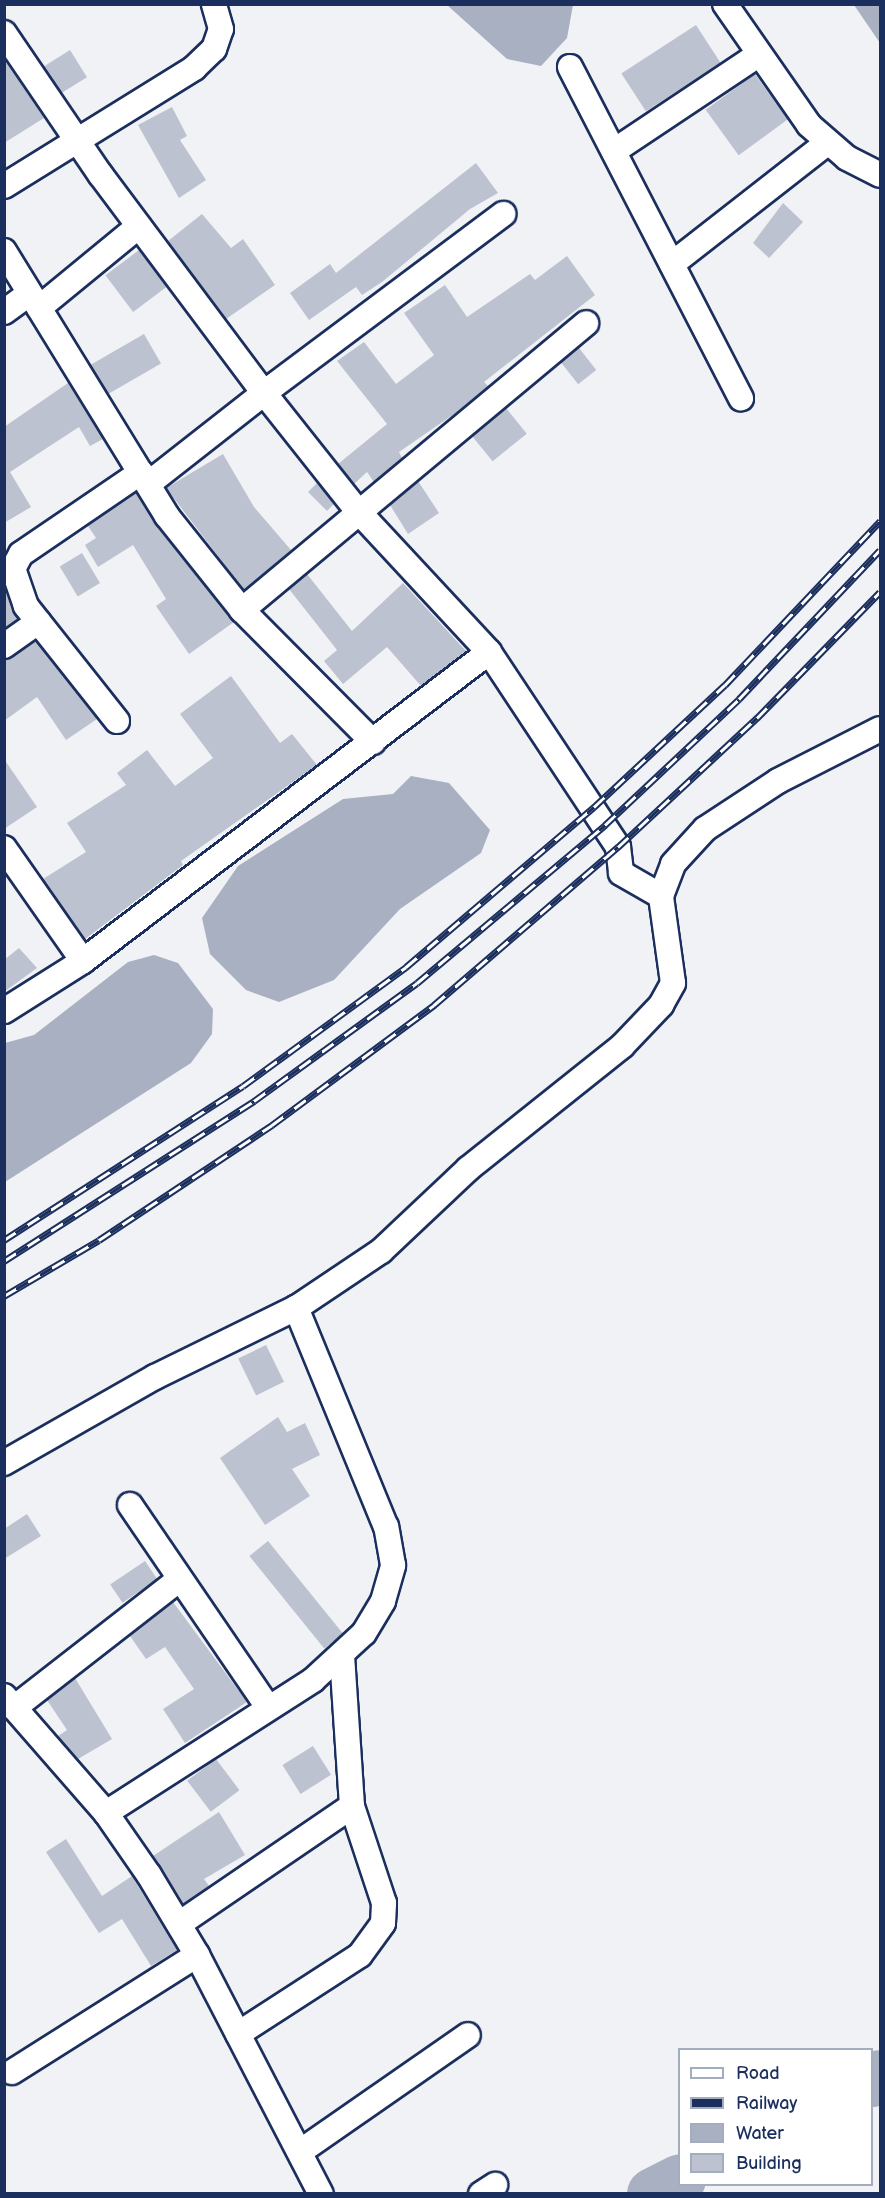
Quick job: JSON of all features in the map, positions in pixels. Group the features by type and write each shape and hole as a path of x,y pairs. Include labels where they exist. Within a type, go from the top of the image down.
{"street":[{"path":"4,186 76,138 200,62 214,49 221,29 214,4"},
{"path":"725,4 758,55 827,143 880,174"},
{"path":"4,33 139,226 264,393 356,509 489,652 614,840 621,873 661,896"},
{"path":"614,151 758,55"},
{"path":"570,67 741,399"},
{"path":"672,264 827,143"},
{"path":"117,722 38,622 15,582 14,569 21,554 145,478 264,393 503,214"},
{"path":"4,312 34,301 139,226"},
{"path":"4,251 145,478 242,610 373,742"},
{"path":"242,610 356,509 586,323"},
{"path":"4,646 38,622"},
{"path":"4,1011 83,961 489,652"},
{"path":"4,1463 155,1377 296,1308 381,1251 468,1169 622,1046 661,1005 673,983 661,896 673,864 734,807 880,729"},
{"path":"5,849 83,961"},
{"path":"106,1813 342,1656 383,1601 393,1565 369,1475 324,1387 296,1308"},
{"path":"130,1506 268,1707"},
{"path":"180,1579 9,1702 106,1813 178,1924 197,1955 321,2193"},
{"path":"238,2034 360,1955 376,1938 384,1903 352,1806 342,1656"},
{"path":"178,1924 352,1806"},
{"path":"12,2072 197,1955"},
{"path":"301,2151 468,2035"}],"water":[{"path":"447,5 573,5 567,38 541,66 507,59"},
{"path":"854,5 880,5 880,43"},
{"path":"411,776 449,783 490,830 481,853 400,909 334,980 279,1002 246,990 210,954 202,918 238,866 343,799 393,794"},
{"path":"154,955 178,963 213,1009 212,1034 191,1063 5,1182 5,1043 34,1035 128,962"}],"building":[{"path":"696,25 721,63 646,111 621,73"},
{"path":"70,50 87,77 61,94 44,66"},
{"path":"4,59 44,118 4,143"},
{"path":"755,74 788,119 739,155 706,110"},
{"path":"172,107 187,136 180,140 206,180 179,198 138,125"},
{"path":"476,163 498,193 470,209 382,282 362,295 356,287 309,320 290,293 330,264 336,273"},
{"path":"783,203 803,222 769,258 753,243"},
{"path":"202,214 231,248 243,239 275,285 226,319 168,241"},
{"path":"139,250 167,287 133,312 105,275"},
{"path":"567,256 595,295 484,382 488,386 454,414 399,452 402,458 374,482 367,472 354,484 338,464 387,424 337,361 364,342 396,384 434,355 404,313 445,285 467,317 530,274 535,280"},
{"path":"144,334 161,363 107,394 90,365"},
{"path":"579,348 596,370 578,384 561,362"},
{"path":"68,383 103,439 90,446 79,427 10,472 31,507 4,523 4,427"},
{"path":"506,408 527,434 493,461 472,436"},
{"path":"223,454 254,507 291,550 244,590 166,488"},
{"path":"418,481 439,513 408,534 390,505"},
{"path":"317,483 334,504 327,511 308,492"},
{"path":"136,493 234,622 189,654 156,606 166,599 133,545 98,567 85,545 96,538 88,526"},
{"path":"82,553 100,583 78,596 60,566"},
{"path":"307,574 352,631 403,583 466,651 421,686 387,647 343,684 324,661 337,650 289,589"},
{"path":"4,588 18,619 4,628"},
{"path":"36,641 97,719 66,740 37,697 4,721 4,660"},
{"path":"231,676 280,743 292,734 317,765 181,861 183,865 85,939 43,879 86,852 67,823 126,785 117,773 147,750 175,786 213,758 180,714"},
{"path":"4,759 37,807 4,829"},
{"path":"19,948 37,968 4,992 4,960"},
{"path":"266,1345 284,1382 256,1395 238,1359"},
{"path":"278,1417 287,1432 305,1423 320,1455 292,1469 310,1496 265,1525 220,1458"},
{"path":"27,1514 41,1536 4,1559 4,1529"},
{"path":"268,1541 343,1633 324,1649 249,1556"},
{"path":"145,1561 157,1579 122,1603 110,1584"},
{"path":"173,1602 247,1702 185,1743 163,1709 194,1689 165,1647 146,1659 130,1636"},
{"path":"75,1678 112,1739 78,1759 58,1736 67,1730 47,1700"},
{"path":"313,1746 331,1775 300,1794 282,1765"},
{"path":"216,1759 239,1790 211,1812 187,1781"},
{"path":"219,1812 245,1855 204,1879 209,1886 183,1904 153,1856"},
{"path":"66,1839 102,1896 132,1876 177,1950 151,1966 122,1919 99,1933 46,1852"}],"waterway":[{"path":"873,2080 880,2076"},
{"path":"653,2194 678,2181"}],"railway":[{"path":"4,1240 243,1086 406,967 594,807 725,685 880,521"},
{"path":"4,1261 254,1101 417,983 605,825 739,699 880,550"},
{"path":"4,1296 99,1240 272,1125 434,1005 618,847 757,718 880,592"}]}
